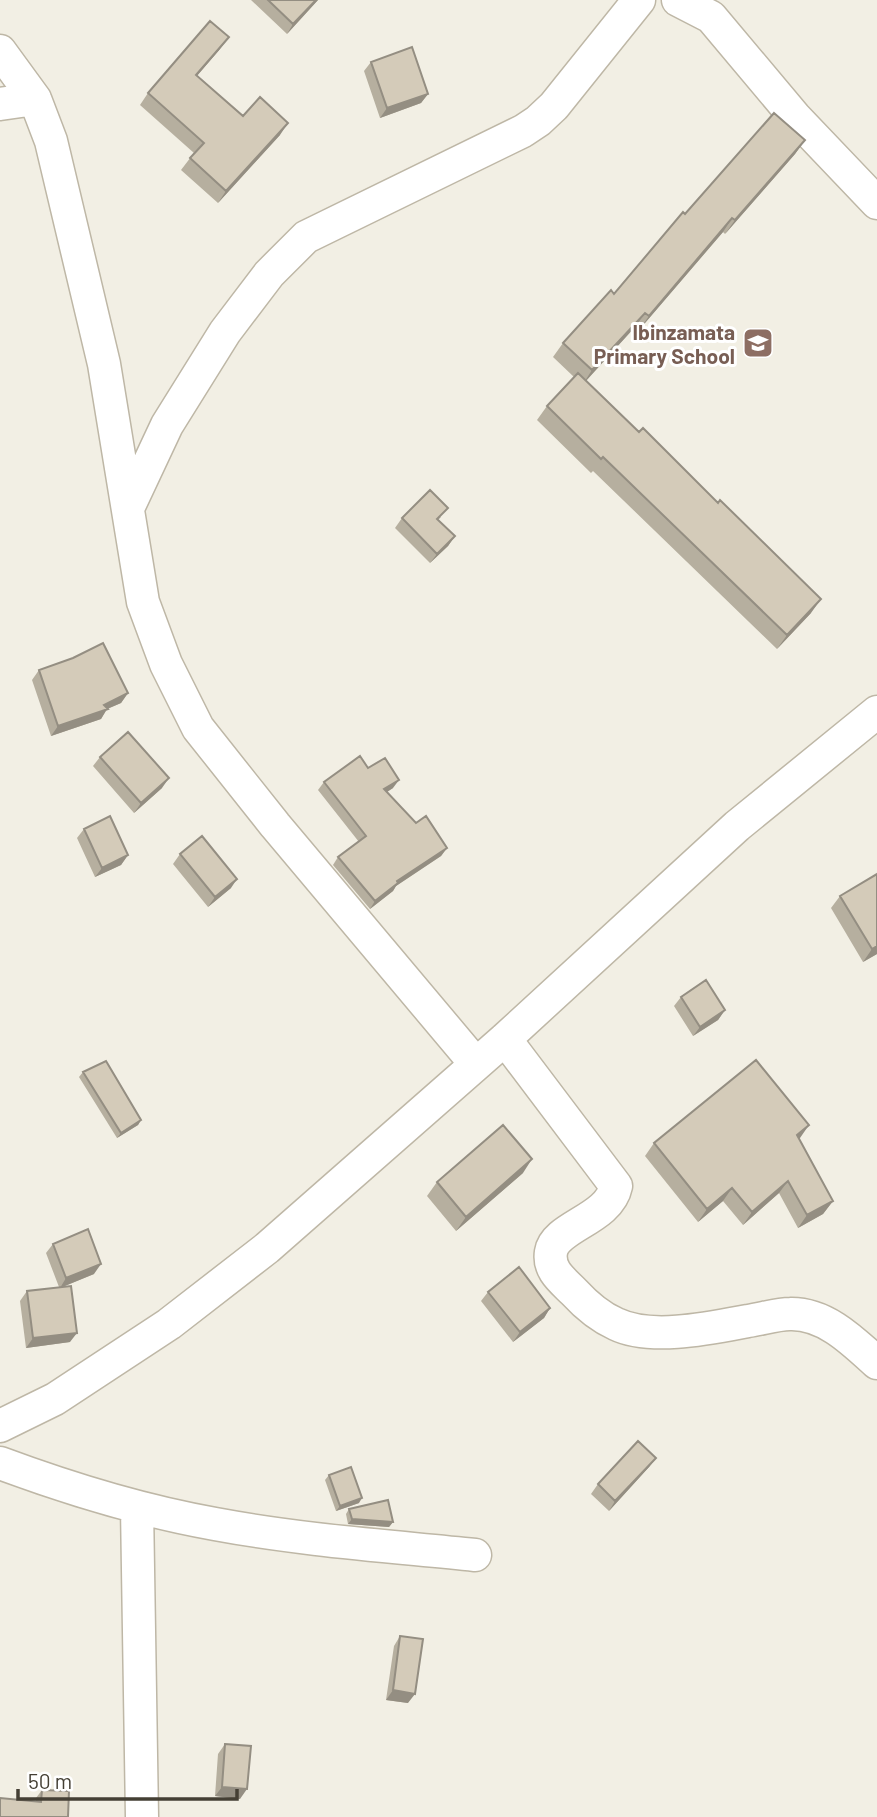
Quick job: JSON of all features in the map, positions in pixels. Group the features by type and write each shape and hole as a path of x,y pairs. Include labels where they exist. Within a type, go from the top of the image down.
{"street":[{"path":"129,506 167,425 225,332 269,274 306,237 523,131 538,121 554,106 639,0"},
{"path":"678,0 711,17 795,117 877,203"},
{"path":"0,51 35,99 51,141 104,364 143,601 166,664 198,728 275,825 475,1063"},
{"path":"0,104 35,99"},
{"path":"0,1426 55,1399 169,1324 267,1248 505,1039 737,826 877,712"},
{"path":"505,1039 616,1186 608,1204 558,1239 551,1249 550,1261 554,1271 586,1304 617,1325 652,1332 727,1325 791,1314 816,1318 847,1335 877,1363"},
{"path":"0,1463 79,1491 215,1524 301,1537 475,1555"},
{"path":"137,1507 142,1817"}],"building":[{"path":"268,0 316,0 293,24"},
{"path":"210,21 229,37 196,75 243,116 260,97 288,123 226,191 190,158 204,143 148,93"},
{"path":"412,47 428,94 387,108 371,62"},
{"path":"774,113 805,140 735,220 732,218 649,316 645,313 592,370 563,343 611,290 614,294 683,212 685,214"},
{"path":"578,373 639,432 643,428 718,503 720,500 821,599 787,635 547,406"},
{"path":"430,490 448,508 437,519 455,536 437,554 402,518"},
{"path":"103,643 128,693 104,705 108,709 58,726 39,670 73,658"},
{"path":"128,732 169,778 141,803 100,757"},
{"path":"360,756 368,768 385,758 399,780 384,789 416,823 426,816 447,848 397,881 398,883 375,901 338,857 366,836 324,782"},
{"path":"110,816 128,855 102,868 84,829"},
{"path":"202,836 237,879 215,897 180,854"},
{"path":"877,874 877,946 872,949 840,896"},
{"path":"706,980 725,1010 700,1027 681,997"},
{"path":"756,1060 809,1125 797,1135 833,1201 807,1215 788,1181 752,1212 732,1188 707,1209 654,1143"},
{"path":"106,1061 141,1120 121,1133 83,1072"},
{"path":"503,1125 532,1159 466,1217 437,1182"},
{"path":"88,1229 101,1264 66,1278 53,1244"},
{"path":"519,1267 550,1308 520,1332 488,1292"},
{"path":"71,1286 77,1333 33,1338 27,1291"},
{"path":"638,1441 656,1458 615,1501 598,1484"},
{"path":"351,1467 362,1498 340,1506 329,1475"},
{"path":"388,1500 393,1522 352,1519 349,1509"},
{"path":"400,1636 423,1639 415,1694 393,1690"},
{"path":"225,1744 251,1746 247,1789 222,1787"},
{"path":"42,1790 69,1791 68,1817 0,1817 0,1798 41,1802"}],"place":[{"name":"Ibinzamata Primary School","path":"758,343"}]}
